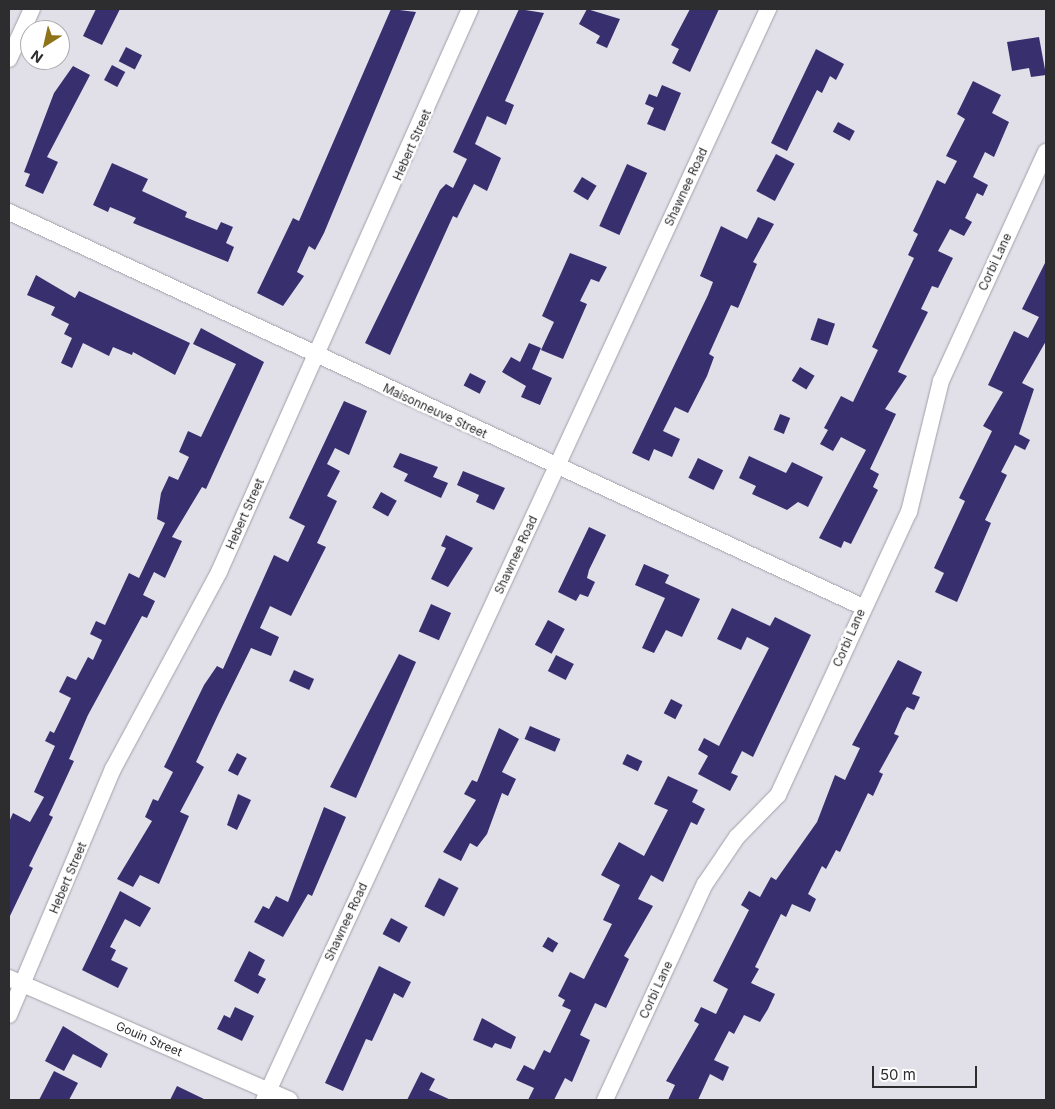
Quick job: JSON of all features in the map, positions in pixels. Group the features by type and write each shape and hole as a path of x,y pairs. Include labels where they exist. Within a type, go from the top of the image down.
{"street":[{"path":"9,59 32,9"},
{"name":"Hebert Street","path":"9,1014 16,982 113,769 219,572 470,9"},
{"name":"Shawnee Road","path":"266,1095 768,9"},
{"name":"Corbi Lane","path":"604,1100 705,884 737,837 778,796 863,607 909,512 941,381 1046,152"},
{"name":"Maisonneuve Street","path":"9,212 556,468 863,607"},
{"name":"Gouin Street","path":"16,982 266,1095 290,1100"}],"building":[{"path":"96,9 120,9 102,45 83,36"},
{"path":"391,9 416,12 324,233 315,250 309,246 297,272 304,276 283,306 257,293 293,218 299,221"},
{"path":"519,9 544,13 505,101 514,105 506,125 487,116 475,144 501,158 487,191 474,184 457,218 453,216 390,355 365,343 440,190 446,184 453,188 467,159 453,152"},
{"path":"587,9 620,19 607,48 596,43 600,36 579,24"},
{"path":"690,9 719,9 690,72 672,63 679,49 671,45"},
{"path":"1039,37 1046,75 1031,77 1029,68 1012,71 1007,42"},
{"path":"126,47 142,55 135,69 119,61"},
{"path":"816,49 844,64 836,80 830,76 822,93 817,90 787,151 771,143"},
{"path":"112,65 125,72 117,87 104,80"},
{"path":"73,66 90,75 47,157 58,162 43,194 25,186 30,174 24,172 54,93"},
{"path":"973,81 1001,95 992,113 1009,122 994,157 985,152 973,177 988,185 983,196 977,193 965,218 972,222 964,236 950,229 938,251 953,258 938,288 932,286 921,309 928,312 898,372 907,376 885,409 896,414 870,469 879,474 873,487 878,490 851,544 844,541 841,548 819,538 866,450 841,437 833,451 820,444 828,430 824,428 841,396 853,402 878,350 872,347 914,258 908,255 918,234 913,231 937,180 945,184 957,161 946,156 965,119 957,114"},
{"path":"662,85 681,93 665,131 647,124 654,108 645,104 649,94 657,97"},
{"path":"838,122 855,131 850,141 833,132"},
{"path":"776,154 795,164 775,201 756,191"},
{"path":"112,163 148,179 142,191 187,212 185,217 217,230 221,222 233,227 226,243 234,247 228,262 133,223 136,218 110,207 108,212 93,205"},
{"path":"627,164 647,173 619,235 599,226"},
{"path":"582,177 597,186 588,200 573,192"},
{"path":"758,217 774,224 753,262 757,264 738,308 731,305 709,354 714,357 707,376 688,413 675,407 663,431 680,439 672,457 654,449 649,461 632,453 708,295 713,282 700,276 721,226 747,239"},
{"path":"570,253 607,267 599,282 591,279 580,301 587,304 563,359 541,350 554,322 542,316"},
{"path":"1046,261 1046,341 1022,383 1034,389 1019,434 1030,440 1025,450 1015,445 1001,472 1007,475 985,520 991,523 957,602 935,592 944,573 934,568 965,501 959,498 992,431 983,426 1003,392 988,385 1014,331 1028,338 1039,317 1022,309"},
{"path":"36,275 75,298 79,291 190,343 175,375 133,352 132,355 113,347 109,356 83,343 72,368 61,363 72,338 64,334 69,324 51,315 55,307 27,295"},
{"path":"818,318 835,324 828,346 811,340"},
{"path":"201,328 264,362 206,489 202,487 172,537 182,541 165,578 154,572 143,595 155,601 147,618 142,616 88,715 69,759 74,761 49,815 53,817 29,866 33,868 9,918 9,822 13,813 30,822 44,797 34,792 55,746 45,741 50,731 54,733 71,698 59,692 67,676 76,680 88,657 93,660 102,640 90,634 96,621 105,625 129,573 139,578 165,523 157,519 161,493 169,476 178,480 189,457 179,452 188,431 201,437 236,364 193,344"},
{"path":"529,343 541,348 532,369 552,378 540,405 521,397 526,386 502,372 511,357 520,362"},
{"path":"800,367 815,376 806,389 792,381"},
{"path":"470,373 486,381 480,394 464,385"},
{"path":"344,401 367,411 349,455 335,448 327,464 340,471 327,496 337,501 317,543 326,547 291,616 270,606 260,628 279,637 271,656 251,648 219,713 196,762 204,767 180,812 189,816 159,884 140,875 133,887 117,879 152,821 145,817 153,799 158,801 173,772 164,767 204,685 217,666 223,669 274,555 288,562 305,526 289,518"},
{"path":"780,414 790,418 784,434 774,430"},
{"path":"400,453 438,467 433,477 448,483 441,498 404,481 408,474 393,467"},
{"path":"749,456 786,473 792,462 823,477 808,507 798,502 787,510 752,494 756,486 739,478"},
{"path":"698,458 723,470 714,490 688,478"},
{"path":"463,471 505,488 494,510 476,502 479,495 457,485"},
{"path":"381,492 397,501 388,516 372,508"},
{"path":"589,527 606,535 587,578 595,582 588,597 580,594 576,601 558,592"},
{"path":"446,535 473,548 448,587 431,579 446,548 441,546"},
{"path":"644,564 669,575 665,583 700,599 682,637 666,630 654,653 642,648 665,598 635,585"},
{"path":"431,604 451,613 439,640 419,631"},
{"path":"732,608 770,626 775,617 811,635 753,757 742,751 731,773 738,776 730,791 698,774 708,756 698,750 704,738 719,746 769,648 747,637 741,650 717,639"},
{"path":"548,620 565,629 552,654 535,645"},
{"path":"399,654 416,662 356,798 330,787"},
{"path":"556,655 574,664 566,680 548,671"},
{"path":"898,660 922,672 912,694 920,697 914,710 907,707 903,713 894,734 899,736 879,772 883,774 873,796 868,793 840,852 836,850 826,869 822,866 808,894 816,899 810,912 792,904 786,917 781,914 755,967 759,969 751,983 775,994 768,1009 760,1022 744,1015 734,1034 729,1031 714,1060 729,1067 723,1081 710,1074 698,1100 668,1100 675,1085 666,1081 699,1024 694,1021 701,1007 716,1014 728,989 713,981 749,910 741,905 749,891 760,897 771,877 776,880 817,822 835,775 845,780 860,748 852,745"},
{"path":"294,670 314,679 309,690 289,681"},
{"path":"671,699 683,705 675,719 664,713"},
{"path":"530,726 560,739 555,752 525,739"},
{"path":"499,728 519,739 502,772 516,779 508,796 502,793 487,834 477,847 470,843 461,861 443,852 476,800 464,794 472,780 477,782"},
{"path":"237,753 247,758 238,776 228,771"},
{"path":"627,754 642,761 638,771 622,764"},
{"path":"668,776 698,790 692,802 705,809 697,825 691,822 663,882 651,875 638,899 653,906 624,956 629,959 606,1008 595,1003 580,1035 590,1040 572,1082 565,1078 554,1100 528,1100 534,1088 516,1080 524,1065 534,1070 544,1050 550,1053 571,1010 562,1006 565,1000 558,996 570,972 584,979 612,924 603,920 620,885 601,875 619,842 644,856 668,810 654,804"},
{"path":"238,794 251,800 237,830 227,825"},
{"path":"324,807 346,817 312,896 308,894 283,937 254,922 263,906 269,909 276,896 288,902"},
{"path":"439,878 459,888 444,916 424,907"},
{"path":"120,891 151,908 140,927 125,919 110,947 116,950 111,960 128,968 118,988 82,970"},
{"path":"391,918 408,927 399,943 383,934"},
{"path":"548,937 558,943 553,953 542,946"},
{"path":"249,951 265,960 258,975 266,979 258,994 234,981"},
{"path":"379,966 411,982 403,998 394,993 372,1041 366,1039 343,1091 325,1083"},
{"path":"235,1007 254,1016 242,1041 217,1029 224,1015 230,1018"},
{"path":"482,1018 516,1037 511,1049 495,1043 492,1048 473,1040"},
{"path":"63,1026 108,1054 101,1068 73,1054 64,1071 45,1061"},
{"path":"54,1071 78,1083 69,1100 39,1100"},
{"path":"421,1072 435,1079 429,1090 451,1100 407,1100"},
{"path":"177,1086 206,1100 170,1100"}]}
